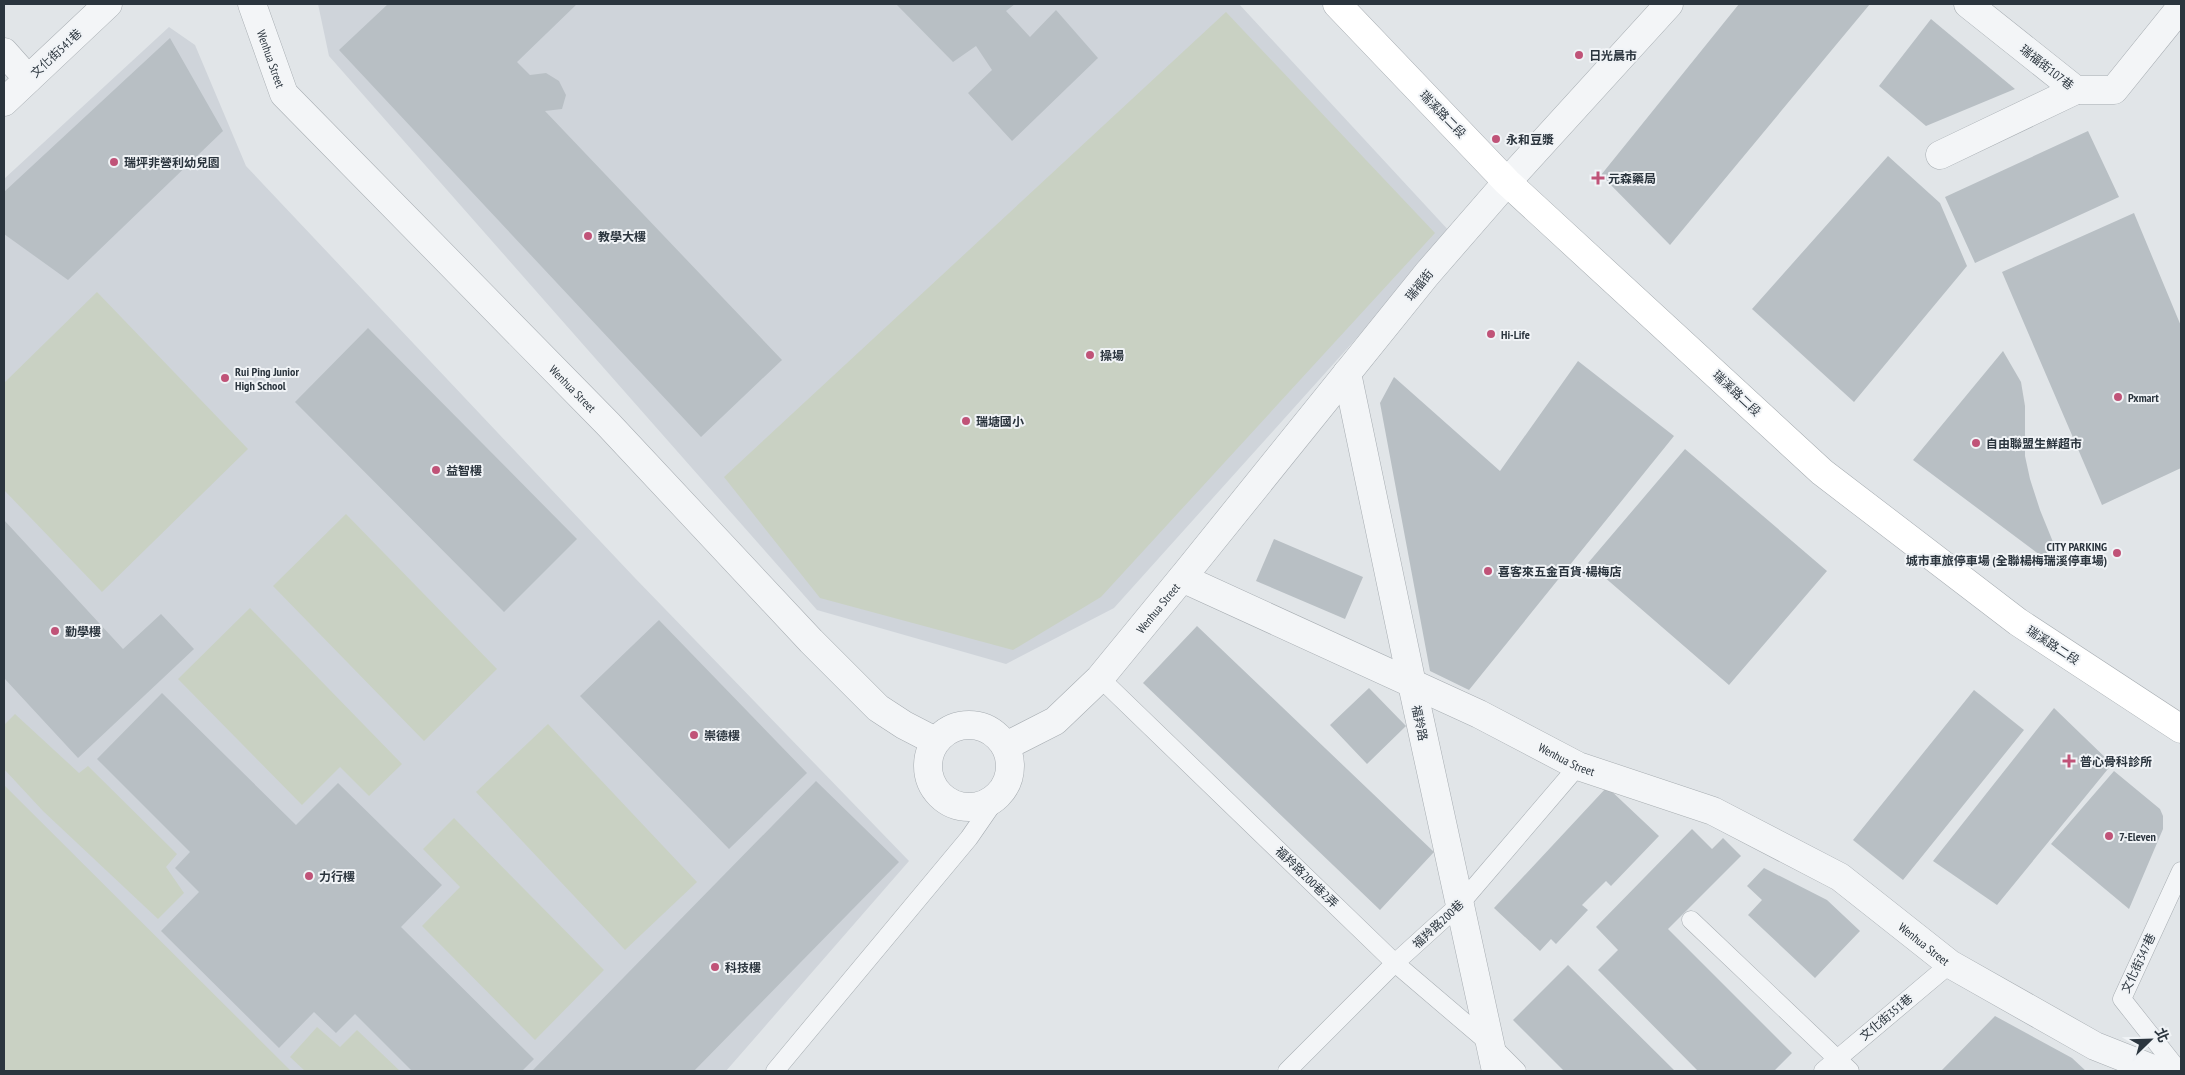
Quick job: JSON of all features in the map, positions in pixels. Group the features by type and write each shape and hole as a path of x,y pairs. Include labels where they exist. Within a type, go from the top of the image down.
{"street":[{"name":"文化街541巷","path":"4,102 108,4"},
{"name":"Wenhua Street","path":"252,4 284,94 608,424 811,641 878,708 904,725 936,741"},
{"name":"瑞溪路二段","path":"1337,4 1508,182 1822,472 2018,622 2181,729"},
{"name":"瑞福街","path":"1182,578 1427,274 1669,4"},
{"name":"瑞福街107巷","path":"1968,4 2076,90 2114,90 2177,21"},
{"path":"4,52 28,79"},
{"path":"1940,155 2076,90"},
{"name":"福羚路","path":"1347,373 1496,1071"},
{"name":"Wenhua Street","path":"1006,746 1055,721 1100,678 1182,578 1479,714 1578,766 1712,810 1840,878 1950,964 2095,1046 2158,1071"},
{"path":"972,724 985,727 997,735 1006,746 1010,759 1010,772 1006,785 998,796 987,803 974,807 960,806 948,802 938,792 929,774 929,753 945,731 958,726 972,724"}],"lane":[{"name":"福羚路200巷2弄","path":"1100,678 1395,963 1490,1044 1517,1071"},
{"name":"福羚路200巷","path":"1287,1071 1395,963 1460,904 1578,766"},
{"path":"776,1071 969,838 998,796"},
{"name":"文化街347巷","path":"2179,1071 2122,999 2181,871"},
{"path":"1691,920 1850,1071"},
{"name":"文化街351巷","path":"1823,1071 1950,964"}],"shaded area":[{"name":"瑞塘國小","path":"318,4 1239,4 1451,233 1114,608 1006,664 817,610 329,56"},
{"name":"操場","path":"1226,12 1435,233 1101,597 1013,650 820,598 724,477"},
{"name":"Rui Ping Junior High School","path":"169,27 195,45 246,166 634,577 909,861 726,1071 4,1071 4,179"},
{"path":"97,292 248,449 102,592 4,490 4,383"},
{"path":"346,514 497,669 424,741 273,586"},
{"path":"250,608 402,764 369,796 340,767 302,805 178,679"},
{"path":"15,714 79,773 88,766 177,854 166,867 184,893 158,919 43,811 4,769 4,725"},
{"path":"548,724 697,882 625,950 476,792"},
{"path":"4,785 291,1071 4,1071"},
{"path":"454,818 604,970 535,1040 422,926 460,887 423,849"},
{"path":"317,1027 340,1047 357,1030 400,1071 305,1071 290,1057"}],"building":[{"name":"教學大樓","path":"388,4 577,4 517,62 530,75 546,73 559,81 566,95 562,109 545,111 782,360 701,437 339,50"},
{"path":"896,4 1015,4 1006,11 1030,37 1056,10 1098,58 1012,141 968,93 992,70 976,46 953,62"},
{"path":"1739,4 1870,4 1670,245 1601,175"},
{"path":"1931,19 2015,89 1926,126 1879,86"},
{"name":"瑞坪非營利幼兒園","path":"170,38 223,131 68,280 4,234 4,192"},
{"path":"2088,131 2119,197 1975,263 1945,197"},
{"path":"1888,156 1940,203 1967,266 1854,402 1752,309"},
{"name":"Pxmart","path":"2134,213 2181,326 2181,468 2102,505 2002,272"},
{"name":"益智樓","path":"368,328 577,539 504,612 295,402"},
{"name":"自由聯盟生鮮超市","path":"2003,351 2021,382 2025,406 2025,456 2040,510 2053,542 2044,558 1913,460"},
{"name":"喜客來五金百貨-楊梅店","path":"1578,361 1674,436 1469,690 1430,671 1380,403 1394,377 1500,471"},
{"path":"1685,449 1827,571 1729,685 1588,563"},
{"name":"勤學樓","path":"4,520 123,649 161,614 194,649 78,758 4,678"},
{"path":"1274,539 1363,577 1345,619 1256,581"},
{"name":"崇德樓","path":"659,620 807,773 729,849 580,696"},
{"path":"1197,626 1434,852 1380,910 1143,683"},
{"path":"1369,688 1406,726 1367,764 1330,725"},
{"path":"1974,690 2024,730 1903,880 1853,840"},
{"name":"力行樓","path":"162,693 296,825 338,783 442,885 401,927 534,1059 522,1071 412,1071 355,1014 336,1033 314,1012 279,1048 161,931 199,892 175,868 190,852 97,759"},
{"path":"2054,708 2112,764 1997,905 1933,861"},
{"name":"7-Eleven","path":"2114,771 2160,809 2163,816 2163,829 2129,909 2051,844"},
{"name":"科技樓","path":"816,781 899,862 694,1071 532,1071"},
{"path":"1607,787 1659,836 1611,886 1606,881 1582,905 1588,910 1556,944 1551,939 1540,951 1494,908"},
{"path":"1692,829 1712,849 1723,838 1741,856 1668,929 1792,1053 1774,1071 1698,1071 1598,970 1618,950 1596,927"},
{"path":"1764,868 1827,900 1860,931 1815,978 1748,915 1762,900 1747,886"},
{"path":"1568,965 1675,1071 1564,1071 1513,1020"},
{"path":"1995,1016 2072,1058 2086,1071 1941,1071"}],"place":[{"name":"日光晨市","path":"1579,55"},
{"name":"永和豆漿","path":"1496,139"},
{"name":"瑞坪非營利幼兒園","path":"114,162"},
{"name":"元森藥局","path":"1598,178"},
{"name":"教學大樓","path":"588,236"},
{"name":"Hi-Life","path":"1491,334"},
{"name":"操場","path":"1090,355"},
{"name":"Rui Ping Junior High School","path":"225,378"},
{"name":"Pxmart","path":"2118,397"},
{"name":"瑞塘國小","path":"966,421"},
{"name":"自由聯盟生鮮超市","path":"1976,443"},
{"name":"益智樓","path":"436,470"},
{"name":"CITY PARKING 城市車旅停車場 (全聯楊梅瑞溪停車場)","path":"2117,553"},
{"name":"喜客來五金百貨-楊梅店","path":"1488,571"},
{"name":"勤學樓","path":"55,631"},
{"name":"崇德樓","path":"694,735"},
{"name":"普心骨科診所","path":"2069,761"},
{"name":"7-Eleven","path":"2109,836"},
{"name":"力行樓","path":"309,876"},
{"name":"科技樓","path":"715,967"}]}
